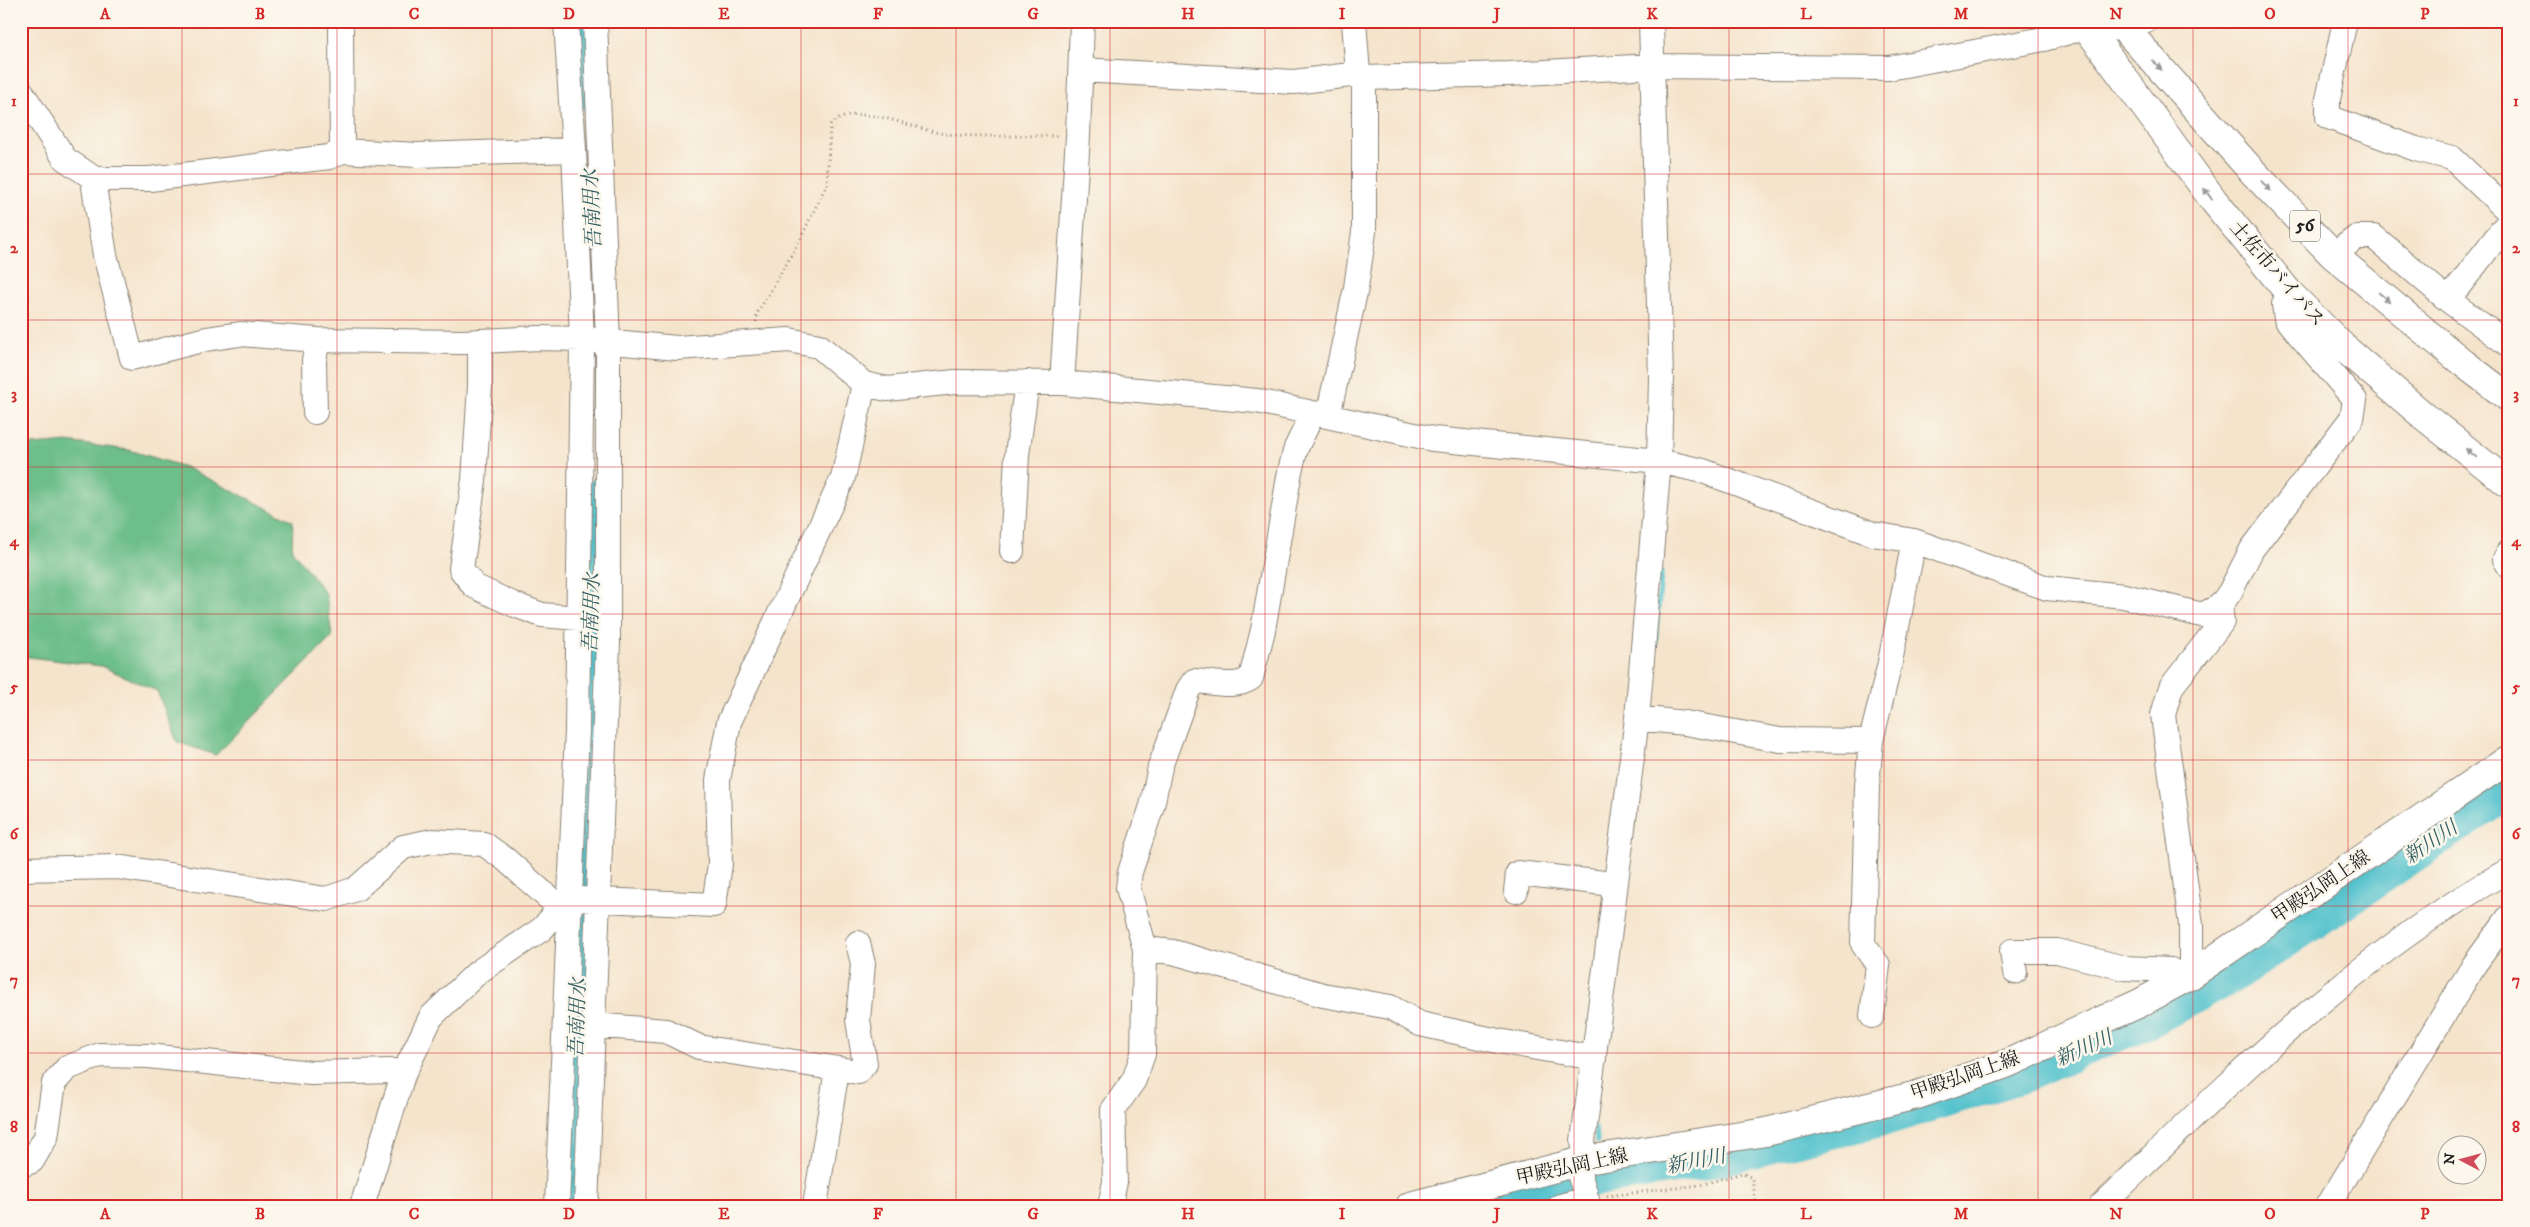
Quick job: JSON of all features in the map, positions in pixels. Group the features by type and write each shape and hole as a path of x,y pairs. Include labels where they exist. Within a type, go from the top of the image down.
{"main road":[{"name":"土佐市バイパス","path":"2085,24 2214,201 2289,293 2344,348 2425,417 2509,484"},
{"name":"56","path":"2129,24 2252,171 2333,255 2462,362 2509,398"},
{"name":"甲殿弘岡上線","path":"1410,1206 1583,1178 1917,1094 2006,1064 2140,1003 2187,977 2509,759"}],"street":[{"path":"566,21 574,150 595,340 578,618 580,901 593,1025 586,1206"},
{"path":"557,1206 580,901 608,642 595,340 595,21"},
{"path":"1062,383 1082,70 1082,21"},
{"path":"1110,1206 1115,1182 1113,1110 1134,1080 1143,1054 1145,949 1128,888 1130,872 1152,806 1160,767 1188,690 1194,681 1234,684 1246,682 1251,678 1263,630 1290,471 1296,448 1320,414 1356,288 1364,232 1361,76 1354,21"},
{"path":"1560,1206 1583,1178 1583,1141 1636,718 1659,462 1661,378 1651,21"},
{"path":"2345,21 2328,99 2328,117 2416,149 2452,158 2509,212"},
{"path":"1082,70 1294,82 1361,76 1508,74 1652,66 1889,68 2044,39 2085,24 2129,24"},
{"path":"341,30 342,151"},
{"path":"21,91 66,159 95,179 150,179 329,157 342,151 418,155 574,150"},
{"path":"95,179 94,187 105,255 132,358 206,339 240,334 318,340 480,341 538,338 595,340 677,348 789,340 819,346 864,384 887,389 955,382 1062,383 1257,401 1433,438 1659,462 1703,471 1873,534 1914,541 2047,588 2124,596 2202,614 2220,606 2230,592 2252,549 2352,418 2355,400 2286,319 2284,304 2289,293"},
{"path":"2448,300 2509,221"},
{"path":"2333,255 2357,237 2374,237 2448,300 2509,345"},
{"path":"315,412 314,360 318,340"},
{"path":"480,341 480,386 474,480 462,569 474,586 515,605 542,615 578,618"},
{"path":"1012,551 1017,455 1027,382"},
{"path":"21,869 117,867 326,899 356,889 403,847 432,841 484,844 505,859 580,901 714,905 720,864 718,780 729,722 843,478 864,384"},
{"path":"1872,1016 1878,965 1863,944 1867,786 1871,741 1889,667 1914,541"},
{"path":"2509,552 2506,559 2509,566"},
{"path":"2015,972 2012,951 2057,951 2124,968 2171,970 2187,977 2190,925 2163,715 2172,687 2222,622 2220,606"},
{"path":"1636,718 1685,723 1780,740 1871,741"},
{"path":"2101,1206 2312,1007 2441,911 2509,870"},
{"path":"1516,891 1518,873 1604,884 1615,890"},
{"path":"362,1206 403,1075 431,1017 478,972 580,901"},
{"path":"2328,1206 2474,965 2509,917"},
{"path":"593,1025 666,1030 699,1046 858,1072 865,1064 858,1020 863,964 858,943"},
{"path":"1145,949 1173,952 1323,995 1390,1007 1420,1024 1498,1041 1594,1058"},
{"path":"21,1164 32,1161 46,1137 54,1084 67,1068 100,1055 148,1056 311,1073 394,1071 403,1075"},
{"path":"815,1206 837,1070"}],"path":[{"path":"753,343 758,312 798,244 827,184 830,125 838,118 849,115 902,121 946,134 1078,136"},
{"path":"1583,1178 1623,1193 1700,1186 1742,1173 1752,1178 1756,1206"}],"green space":[{"path":"67,442 129,450 185,467 293,521 292,550 326,594 332,637 216,755 177,742 157,691 101,666 21,656 21,446"}],"waterway":[{"name":"吾南用水","path":"582,21 587,100"},
{"name":"吾南用水","path":"571,1206 585,868 597,488"},
{"path":"1654,654 1661,573"},
{"name":"新川川","path":"1497,1206 1604,1177 1700,1163 1883,1119 2024,1075 2150,1020 2239,972 2509,791"},
{"path":"1596,1128 1597,1141"}]}
